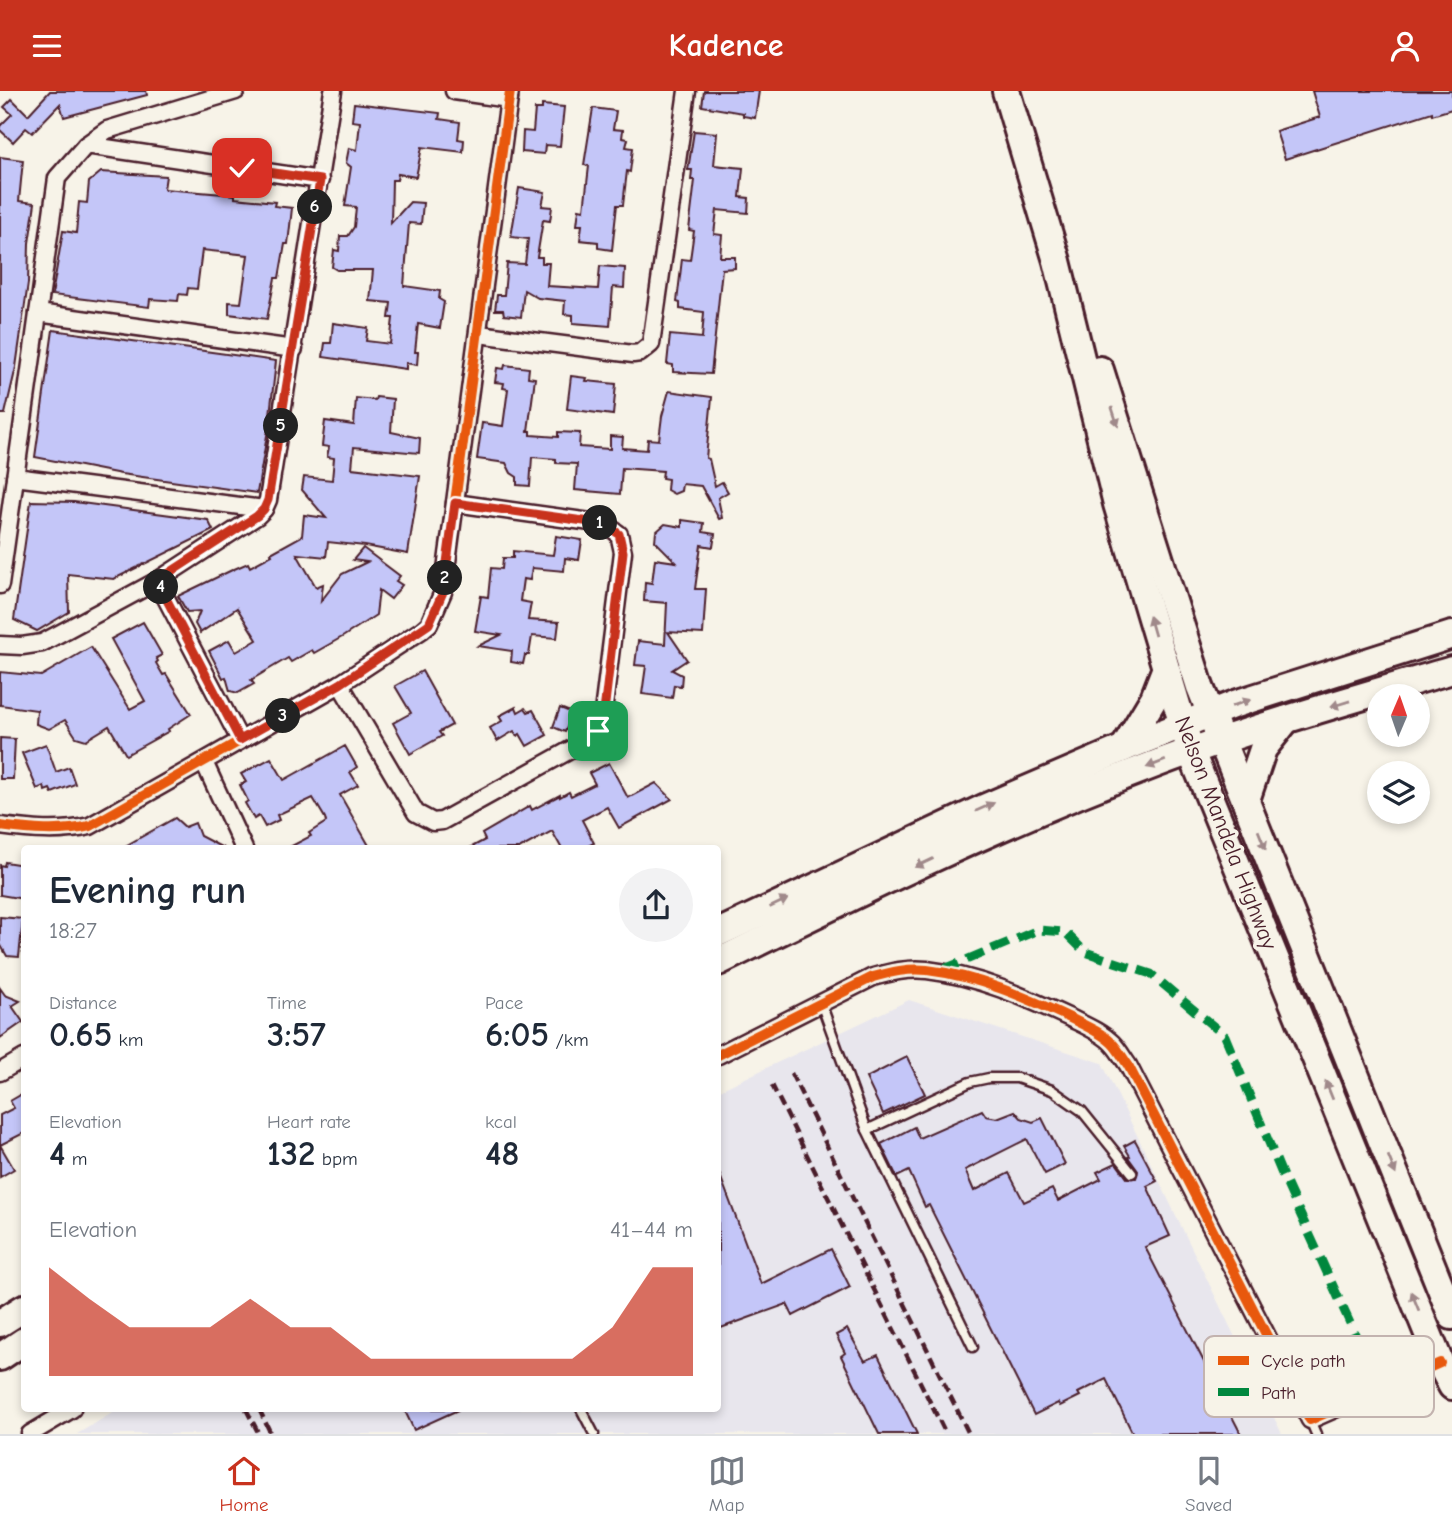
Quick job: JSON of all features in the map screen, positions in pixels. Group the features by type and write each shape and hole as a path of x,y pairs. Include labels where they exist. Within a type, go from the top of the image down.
{"main road":[{"path":"1006,91 1061,260"},
{"path":"1017,91 1061,260"},
{"name":"Nelson Mandela Highway","path":"1061,260 1117,504 1191,752 1430,1336"},
{"name":"Nelson Mandela Highway","path":"1061,260 1210,714 1452,1316"},
{"path":"721,932 984,808 1124,748 1235,704 1452,635"},
{"path":"1124,748 1147,712 1165,670"},
{"path":"721,961 978,837 1191,752 1452,670"},
{"path":"1246,800 1263,749 1286,720"},
{"path":"0,1323 21,1310"},
{"path":"0,1357 21,1343"},
{"name":"Nelson Mandela Highway","path":"1434,1345 1446,1374"}],"street":[{"path":"0,585 57,178 86,145 116,126 236,91"},
{"path":"0,645 42,643 157,581 264,509 268,500 294,349 333,91"},
{"path":"0,825 41,831 71,831 90,826 340,684 429,624 443,592 509,95 454,91"},
{"path":"479,334 632,354 639,353 651,344 687,91"},
{"path":"86,145 320,180"},
{"path":"38,313 294,349"},
{"path":"15,477 264,509"},
{"path":"340,684 416,813 433,822 442,821 590,739 598,731 603,720 623,552 619,534 605,524 455,503"},
{"path":"157,581 240,740"},
{"path":"204,762 242,845"},
{"path":"721,1053 873,977 898,970 925,969 1004,989 1089,1027 1111,1042 1128,1065 1266,1336"},
{"path":"0,1072 21,1060"},
{"path":"30,1434 67,1412"},
{"path":"1313,1427 1338,1417"}],"lane":[{"path":"821,1003 867,1131 973,1347"},
{"path":"867,1131 970,1082 989,1078 1017,1079 1052,1090 1082,1111 1132,1173"},
{"path":"583,1412 594,1434"}],"shaded area":[{"path":"909,1000 1102,1063 1234,1336 1204,1336 1204,1417 1274,1417 1282,1434 77,1434 114,1412 721,1412 721,1090"}],"building":[{"path":"50,91 146,91 147,95 64,117 60,104 32,133 26,128 13,142 0,130 0,126 12,114 4,107 12,99 28,115"},
{"path":"704,91 759,91 755,118 743,116 743,113 702,106"},
{"path":"1312,91 1452,91 1452,109 1432,115 1432,112 1285,159 1276,131 1320,117"},
{"path":"354,103 440,113 439,119 460,122 458,139 464,140 463,152 422,147 416,177 398,174 397,180 392,180 391,223 410,202 423,203 421,224 409,223 404,286 440,291 439,299 444,302 440,328 418,324 415,352 418,352 417,365 406,363 406,369 323,357 325,343 331,343 333,323 368,328 366,341 390,344 393,318 389,318 391,303 370,301 373,270 337,270 332,267 334,250 339,251 340,236 348,236 354,227 356,207 345,206 351,167 346,163 349,148 357,150 360,122 352,121"},
{"path":"542,105 564,107 560,146 545,145 544,154 522,152 523,131 533,132 535,109 542,109"},
{"path":"593,108 616,111 613,129 623,130 622,138 628,139 626,147 633,148 623,205 617,205 612,250 598,248 598,242 580,240 582,225 577,225 579,209 584,210 589,166 584,165"},
{"path":"694,131 717,133 714,165 743,168 740,197 749,198 748,213 717,210 714,234 722,235 720,257 735,257 735,268 722,269 711,374 673,372 673,365 667,364 670,335 702,338 704,312 680,309 680,303 677,302 682,259 690,260 694,231 689,230 695,180 691,180 692,170 688,170"},
{"path":"0,157 23,160 19,201 35,203 29,243 28,283 16,367 5,414 0,414"},
{"path":"101,172 166,176 164,189 235,195 235,198 275,202 274,206 292,208 288,244 285,244 279,278 275,278 267,319 229,314 229,302 241,303 248,255 202,250 197,289 188,288 187,295 179,294 178,301 150,299 149,307 52,295 63,231 76,233 79,202 87,203 89,182"},
{"path":"519,188 545,192 542,206 552,207 550,221 543,220 537,257 542,257 542,263 549,263 547,286 598,289 600,266 625,268 624,288 613,287 610,326 573,323 573,315 564,314 565,301 538,298 524,290 521,317 504,315 503,310 495,310 497,295 504,295 507,263 525,264 528,239 511,237"},
{"path":"53,330 276,361 257,493 121,474 35,457"},
{"path":"505,365 529,368 528,377 535,378 528,431 531,431 531,435 558,437 558,432 580,433 579,447 610,449 610,436 623,437 622,448 647,450 648,439 659,440 669,391 712,397 706,458 709,459 715,486 722,482 728,492 718,498 722,518 719,519 701,486 682,484 681,491 674,494 667,490 668,479 662,478 663,471 622,468 620,494 575,490 577,464 556,463 556,459 532,457 530,486 517,485 517,477 511,473 506,463 477,459 482,423 503,426 508,389 503,388 504,383 495,382 497,368 504,369"},
{"path":"571,376 587,378 586,381 616,384 613,415 567,409"},
{"path":"376,397 393,399 391,432 420,438 419,453 354,447 352,468 420,476 408,554 328,542 326,557 297,554 316,587 323,584 321,601 342,574 367,562 353,560 363,548 400,576 396,581 402,585 391,599 379,590 376,615 344,636 314,653 312,650 291,662 288,658 251,680 254,684 238,693 230,691 226,677 223,678 209,651 229,640 236,652 257,640 237,608 200,633 195,624 200,611 187,612 178,596 248,563 250,567 302,536 304,515 326,518 302,490 304,477 332,480 334,458 327,457 329,447 322,446 325,421 354,425 356,398 375,400"},
{"path":"31,501 74,502 208,520 213,530 114,579 68,574 69,612 37,631 14,620"},
{"path":"682,520 704,523 703,532 715,534 713,547 701,545 695,589 706,589 703,634 668,632 687,660 672,670 682,675 681,686 674,685 672,698 642,694 646,666 635,665 638,641 665,644 667,603 644,601 645,582 652,583 655,559 676,562 655,541 656,532 665,524 682,527"},
{"path":"556,536 582,540 579,560 565,558 564,571 532,568 530,580 523,579 520,601 531,603 528,620 559,622 557,638 532,636 529,655 525,655 523,664 511,662 512,651 478,646 501,635 475,631 481,596 488,597 491,568 502,569 503,558 513,558 513,551 553,555"},
{"path":"143,622 162,655 156,658 156,663 191,714 168,729 169,731 126,755 109,726 86,740 76,737 65,720 49,729 36,724 37,710 0,705 0,672 41,676 91,647 130,709 145,701 111,639"},
{"path":"422,671 452,725 439,732 442,736 410,754 393,723 411,713 395,686"},
{"path":"516,707 518,712 525,708 528,712 533,710 547,735 527,746 520,734 517,736 514,731 497,741 490,728 502,721 499,716"},
{"path":"560,708 573,713 565,732 553,727"},
{"path":"0,738 15,739 13,779 0,779"},
{"path":"46,744 56,772 69,767 75,784 52,793 50,789 45,791 44,786 37,789 22,753"},
{"path":"345,746 357,767 350,772 358,785 340,795 369,845 294,845 311,836 309,833 326,822 313,798 277,815 279,820 265,827 259,816 254,819 245,803 248,801 240,785 246,782 241,774 271,758 284,780"},
{"path":"609,763 628,798 656,783 672,799 619,828 607,807 582,820 594,843 590,845 560,845 552,831 526,845 476,845 485,840 482,834 530,806 532,810 560,795 569,792 571,796 595,784 589,773"},
{"path":"175,818 185,827 195,823 200,836 217,845 127,845"},
{"path":"5,862 21,865 21,898 0,895 0,865 4,866"},
{"path":"0,917 21,919 19,957 7,956 0,944"},
{"path":"0,988 5,995 20,1001 12,1006 21,1023 0,1038"},
{"path":"907,1057 925,1094 883,1114 866,1078"},
{"path":"21,1095 21,1134 0,1145 0,1115 14,1108 10,1101"},
{"path":"982,1110 986,1116 997,1118 1015,1111 1021,1118 1033,1122 1042,1118 1065,1164 1045,1174 1027,1139 965,1170 974,1191 1009,1173 1024,1202 1052,1189 1058,1201 1101,1179 1097,1172 1116,1163 1127,1178 1136,1178 1138,1171 1124,1146 1135,1140 1157,1181 1147,1186 1170,1236 1145,1247 1204,1362 1204,1417 1232,1417 1241,1434 1133,1434 1106,1379 1060,1406 1058,1403 1034,1415 929,1205 925,1207 909,1171 897,1177 881,1144 914,1127 919,1138"},
{"path":"0,1145 14,1169 0,1177"},
{"path":"721,1178 761,1284 831,1249 850,1287 793,1316 787,1304 721,1328"},
{"path":"847,1329 865,1361 878,1355 917,1434 879,1434 841,1356 845,1353 836,1335"},
{"path":"405,1412 453,1412 414,1430"}],"railway":[{"path":"791,1073 969,1434"},
{"path":"772,1085 946,1434"},
{"path":"248,1412 259,1434"},
{"path":"260,1412 271,1434"}],"marked path":[{"path":"942,970 1038,930 1065,932 1085,952 1151,974 1225,1036 1282,1174 1356,1336"}],"cycle path":[{"path":"0,826 34,830 90,826 340,684 429,624 443,592 510,91"},
{"path":"721,1053 873,977 900,971 927,970 964,977 1036,1002 1081,1023 1103,1035 1128,1065 1267,1336"},
{"path":"1434,1366 1440,1363"},
{"path":"1308,1417 1310,1420 1317,1417"}],"route":[{"path":"242,168 320,180 268,500 257,516 157,581 240,740 340,684 429,624 443,592 455,503 605,524 619,534 623,552 603,720 598,731"}]}
